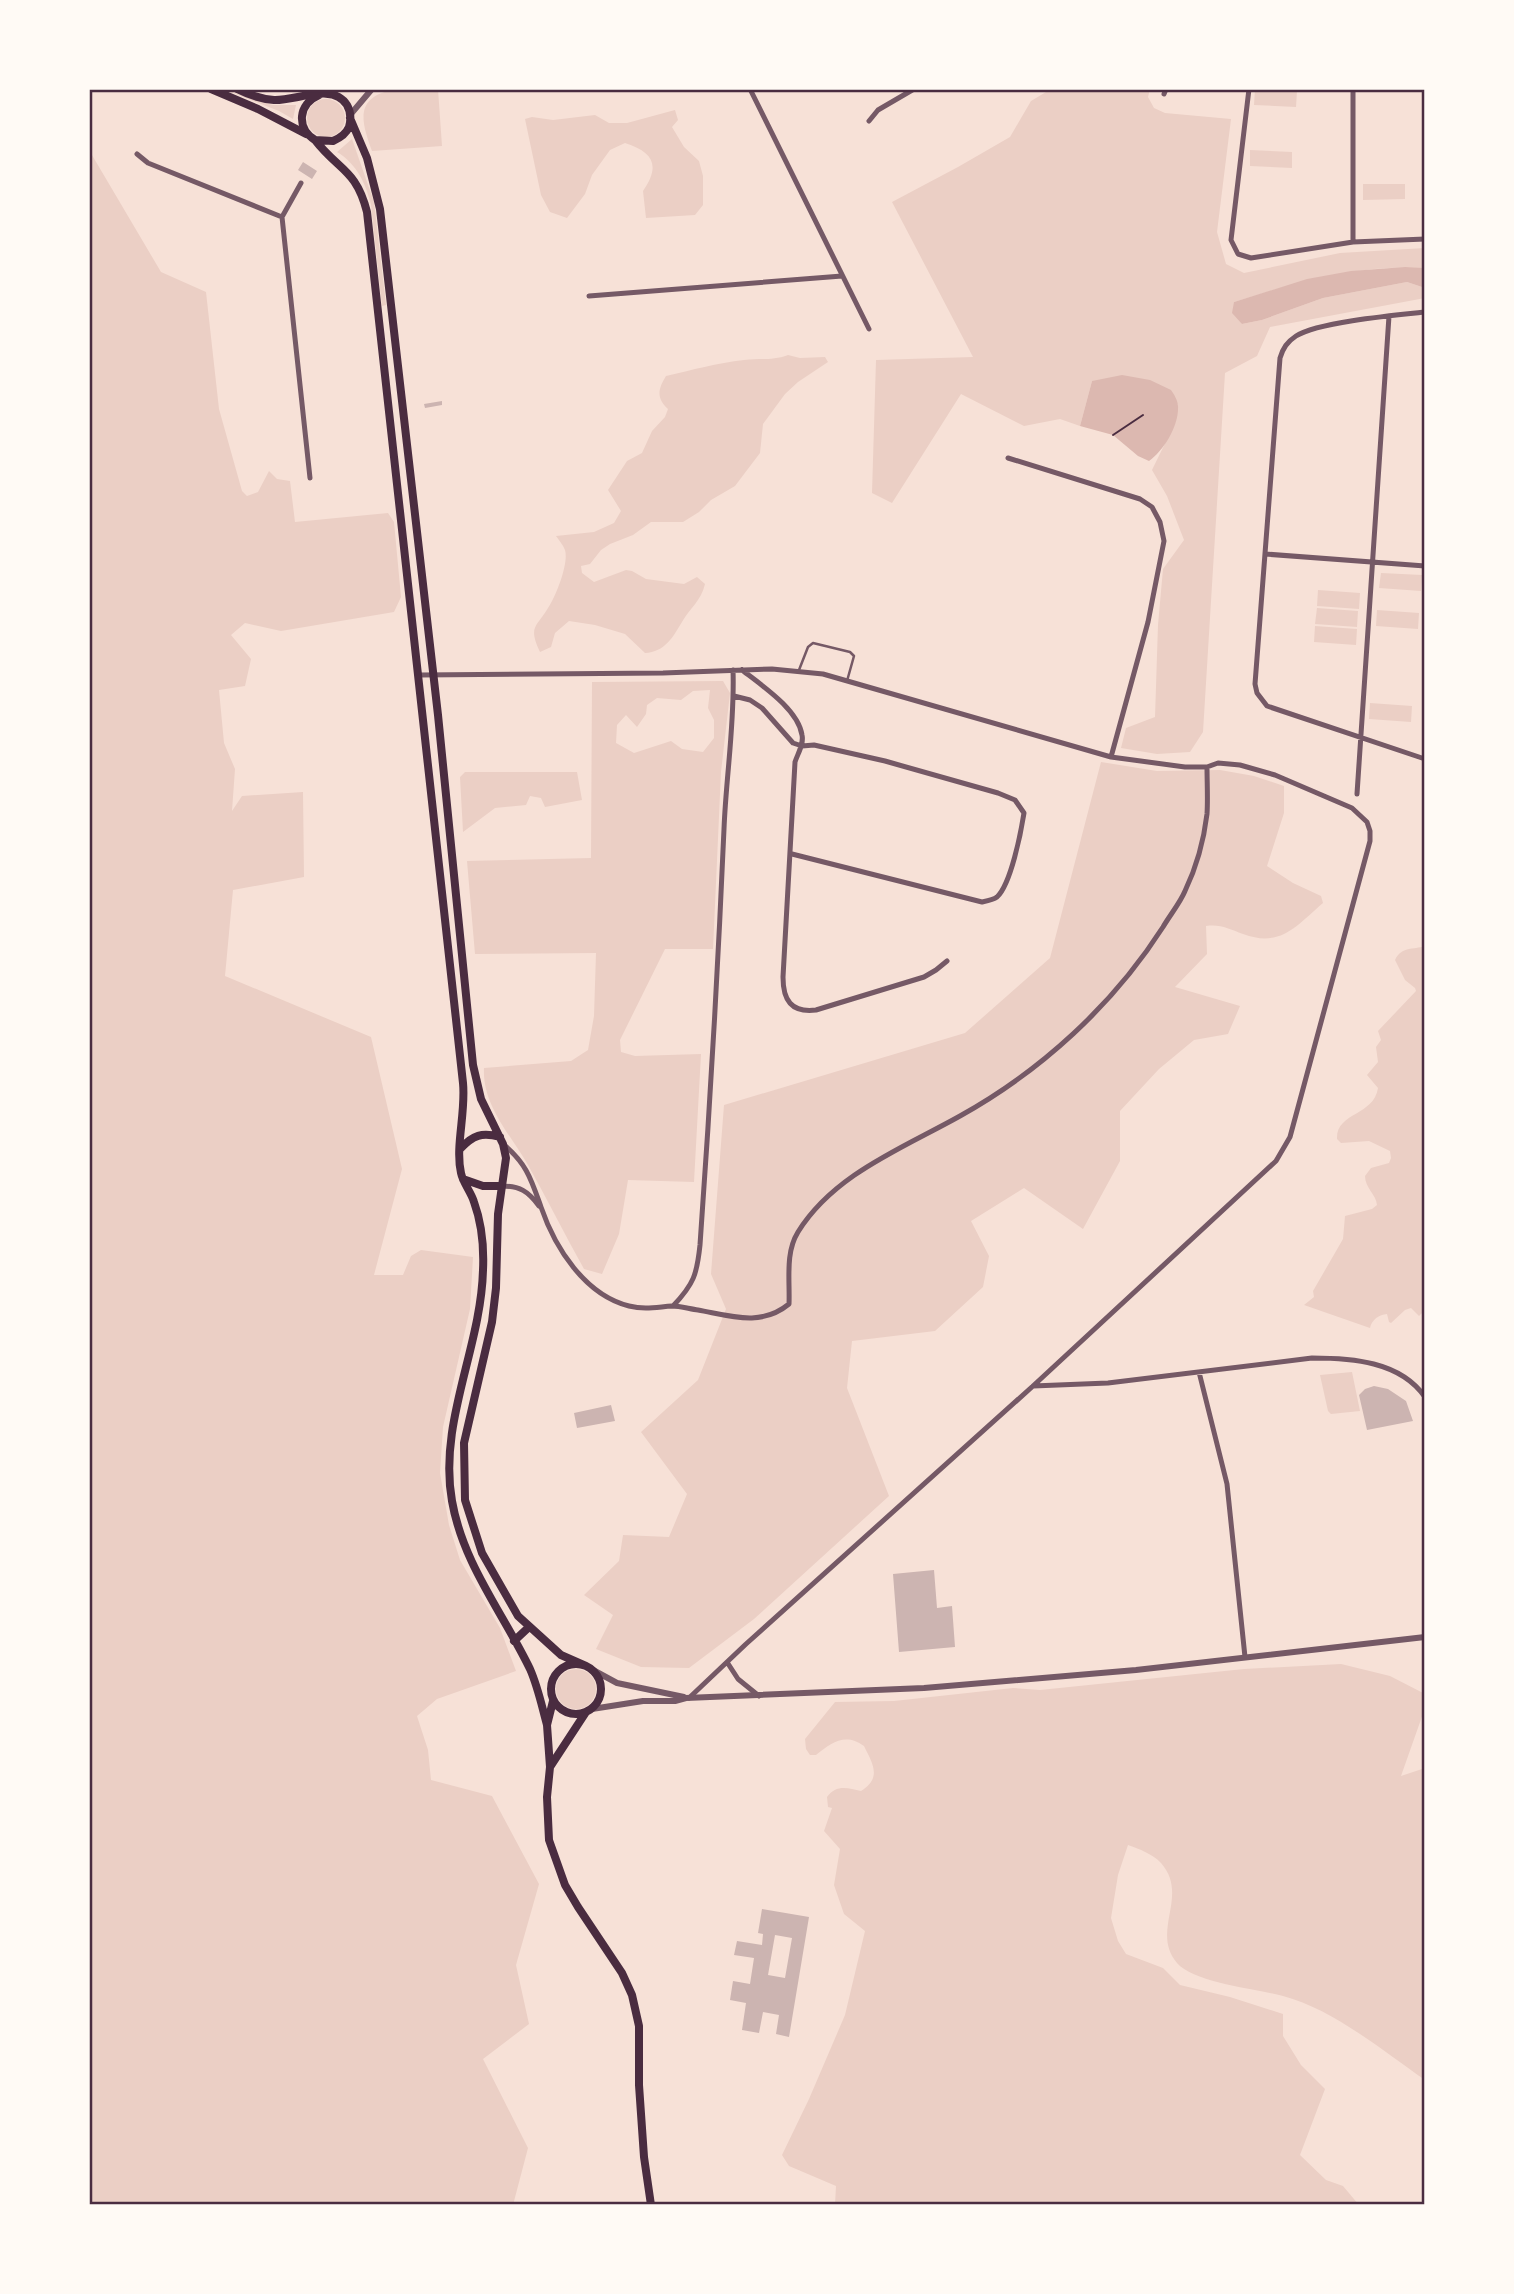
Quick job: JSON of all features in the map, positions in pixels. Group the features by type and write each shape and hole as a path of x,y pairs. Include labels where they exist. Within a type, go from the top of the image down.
{"main road":[{"path":"211,89 258,109 313,139 327,142 339,139 347,130 350,116"},
{"path":"237,89 275,100 293,100 321,94 340,98 348,107 367,158 380,209 433,675 473,1065 481,1099 502,1141 506,1158 501,1186 492,1322 464,1443 465,1500 482,1553 518,1616 561,1655 589,1668 597,1676 601,1690 597,1703 550,1767"},
{"path":"321,94 309,100 302,116 303,128 354,179 362,192 367,212 464,1093 459,1149 463,1179 479,1217 483,1271 477,1327 450,1447 452,1500 460,1537 477,1575 530,1669 539,1696 547,1725 550,1767 547,1797 549,1840 555,1862 578,1908 622,1973 635,2006 639,2026 639,2085 644,2157 651,2205"},
{"path":"459,1149 477,1135 485,1133 502,1141"},
{"path":"463,1179 483,1186 501,1186"},
{"path":"514,1642 529,1627"},
{"path":"547,1725 554,1677 571,1664 589,1668"},
{"path":"539,1696 552,1696"},
{"path":"552,1696 564,1712 571,1714 589,1711"}],"street":[{"path":"321,94 333,89"},
{"path":"350,116 372,89"},
{"path":"750,89 869,329"},
{"path":"869,121 878,110 914,89"},
{"path":"1249,89 1231,240 1238,254 1251,258 1353,242 1425,239"},
{"path":"1353,89 1353,242"},
{"path":"137,154 148,163 282,217"},
{"path":"301,183 282,217 310,478"},
{"path":"589,296 842,276"},
{"path":"1425,313 1389,316 1307,330 1287,343 1280,358 1255,684 1261,701 1267,706 1425,759"},
{"path":"1357,794 1389,316"},
{"path":"1008,458 1140,499 1152,507 1160,522 1164,541 1148,622 1111,757"},
{"path":"1265,554 1425,566"},
{"path":"673,1306 688,1290 697,1273 700,1245 718,983 724,825 734,695 733,670"},
{"path":"742,670 775,695 790,711 803,735 802,746 795,762 783,988 785,997 795,1007 804,1011 816,1010 924,977 947,961"},
{"path":"420,676 799,671 847,681 1111,757 1174,766 1207,767 1218,763 1240,765 1275,775 1352,808 1367,822 1370,831 1370,841 1290,1136 1283,1151 1255,1181 1043,1377 688,1698"},
{"path":"734,695 750,700 762,708 793,743 885,761 998,793 1015,800 1024,813 1007,880 997,897 982,902 792,853"},
{"path":"502,1141 526,1167 541,1208 575,1269 590,1286 610,1300 629,1306 650,1309 673,1306 742,1319 777,1314 789,1304 790,1252 797,1233 831,1193 853,1175 964,1114 1020,1079 1098,1009 1148,950 1185,892 1196,862 1207,814 1207,767"},
{"path":"501,1186 517,1186 523,1189 541,1208"},
{"path":"1033,1386 1057,1387 1312,1358 1343,1358 1372,1363 1398,1374 1418,1387 1425,1397"},
{"path":"1199,1372 1227,1484 1245,1657"},
{"path":"1043,1377 1057,1387"},
{"path":"589,1711 643,1701 924,1688 1136,1670 1425,1637"},
{"path":"727,1662 738,1679 759,1696"},
{"path":"589,1668 617,1683 688,1698"}],"lane":[{"path":"799,671 808,648 813,643 850,652 854,656 847,681"}],"path":[{"path":"1113,435 1143,415"}],"shaded area":[{"path":"223,89 273,105 296,105 293,119 279,111"},
{"path":"397,89 438,89 442,146 372,151 365,129 364,111 367,103 383,92"},
{"path":"1051,89 1150,89 1148,97 1154,108 1165,113 1231,119 1217,232 1226,264 1244,273 1340,253 1425,248 1425,268 1400,267 1328,276 1234,302 1242,324 1262,320 1323,298 1407,282 1425,288 1425,298 1270,327 1257,356 1225,373 1203,732 1190,752 1157,754 1121,748 1126,728 1155,717 1163,569 1184,540 1167,496 1152,470 1175,423 1178,404 1092,381 1080,426 1060,419 1024,426 961,394 892,503 872,493 876,360 973,357 892,202 1010,137 1031,101"},
{"path":"1255,89 1297,91 1296,107 1254,105"},
{"path":"326,99 340,104 345,118 340,132 326,137 312,132 307,118 312,104"},
{"path":"675,110 678,120 672,127 684,147 699,161 703,176 703,205 695,215 646,218 643,191 653,167 648,155 625,143 610,150 592,175 585,194 567,218 550,212 541,195 525,119 532,117 553,120 595,115 609,123 627,123"},
{"path":"352,139 374,202 386,305 382,306 369,197 355,169 337,152"},
{"path":"89,150 161,272 206,292 219,409 242,491 247,496 258,492 269,471 277,479 290,481 295,522 388,513 394,522 401,597 394,612 281,631 245,623 231,635 251,659 245,686 219,690 224,743 235,769 232,811 242,796 303,792 304,877 233,890 225,976 371,1037 402,1169 374,1275 403,1275 411,1256 421,1250 473,1257 470,1309 443,1427 440,1473 449,1525 460,1560 500,1628 516,1671 437,1699 417,1716 428,1750 431,1780 492,1796 539,1884 516,1965 529,2024 483,2059 528,2148 513,2205 89,2205"},
{"path":"1250,150 1292,152 1292,168 1250,166"},
{"path":"1363,184 1405,184 1405,199 1363,200"},
{"path":"1425,268 1425,288 1407,282 1323,298 1262,320 1242,324 1232,313 1234,302 1307,279 1351,271"},
{"path":"788,355 800,358 825,357 828,362 785,394 763,424 760,453 735,486 711,500 683,522 651,522 633,535 610,544 601,550 590,564 581,566 582,573 594,582 626,570 646,579 684,584 697,577 705,584 703,590 672,638 658,650 645,653 625,634 569,621 555,633 551,647 540,652 534,637 535,628 555,596 566,556 556,536 594,532 614,523 621,511 608,490 627,461 642,453 652,431 665,417 668,409 660,393 666,376 724,363"},
{"path":"1122,375 1150,380 1171,390 1177,402 1178,414 1173,429 1165,444 1149,461 1138,456 1113,435 1080,426 1092,381"},
{"path":"1381,573 1422,575 1421,591 1379,588"},
{"path":"1318,590 1360,593 1359,609 1317,606"},
{"path":"1317,608 1358,611 1357,627 1315,624"},
{"path":"1377,610 1419,613 1418,629 1376,626"},
{"path":"1315,626 1357,629 1356,645 1314,642"},
{"path":"723,681 730,693 721,772 713,949 665,949 620,1040 621,1052 635,1056 701,1054 694,1182 628,1180 619,1234 602,1274 584,1269 528,1165 493,1107 485,1082 484,1068 571,1061 588,1050 594,1016 596,953 475,954 467,861 591,858 592,682","holes":["710,690 708,708 714,720 714,738 703,752 682,749 671,741 634,753 616,743 617,725 626,715 637,727 646,714 647,705 657,698 681,700 693,691"]},
{"path":"1370,703 1412,706 1411,722 1369,719"},
{"path":"1101,762 1157,771 1220,770 1254,776 1284,786 1284,813 1267,866 1293,883 1321,896 1323,903 1296,927 1268,938 1256,938 1221,926 1206,926 1207,954 1175,987 1240,1006 1228,1034 1194,1040 1159,1069 1120,1111 1120,1161 1083,1229 1024,1188 971,1221 989,1256 983,1287 935,1331 852,1341 847,1388 889,1496 754,1619 689,1668 641,1667 596,1649 613,1615 584,1595 619,1561 623,1535 669,1537 687,1494 641,1432 698,1380 726,1309 711,1274 724,1105 965,1033 1050,958"},
{"path":"465,772 577,772 582,800 545,807 541,798 530,796 526,805 495,808 463,832 460,777"},
{"path":"1425,946 1425,1310 1419,1316 1411,1308 1405,1310 1391,1323 1387,1314 1381,1315 1374,1320 1370,1328 1304,1305 1314,1297 1313,1291 1343,1239 1345,1216 1372,1209 1377,1205 1365,1176 1371,1168 1389,1163 1390,1151 1369,1141 1341,1143 1337,1139 1338,1130 1348,1118 1370,1104 1375,1097 1378,1088 1367,1075 1378,1062 1376,1047 1381,1040 1378,1031 1416,991 1405,980 1395,960 1404,950"},
{"path":"1352,1372 1360,1411 1331,1414 1320,1375"},
{"path":"1341,1664 1390,1676 1425,1694 1425,1708 1401,1776 1425,1768 1425,2080 1357,2032 1302,2002 1211,1980 1185,1970 1170,1951 1167,1939 1172,1901 1169,1875 1154,1857 1128,1845 1118,1875 1111,1918 1118,1941 1126,1954 1163,1968 1180,1985 1283,2014 1283,2036 1301,2065 1325,2089 1300,2155 1326,2180 1343,2186 1359,2205 835,2205 836,2186 789,2166 782,2155 845,2015 865,1931 844,1914 834,1885 840,1849 824,1831 832,1808 828,1807 827,1797 838,1789 861,1791 872,1781 873,1765 864,1746 851,1740 833,1743 816,1755 810,1755 806,1749 805,1739 835,1702 894,1701 1013,1688 1040,1690 1244,1669"},
{"path":"576,1669 590,1675 596,1689 590,1703 576,1709 562,1703 556,1689 562,1675"}],"building":[{"path":"303,162 317,171 312,179 298,170"},
{"path":"442,401 442,405 425,408 424,404"},
{"path":"1374,1386 1388,1389 1406,1401 1413,1421 1367,1430 1359,1395"},
{"path":"611,1405 615,1421 577,1428 574,1413"},
{"path":"934,1570 937,1608 952,1606 955,1647 899,1652 893,1574"},
{"path":"762,1909 809,1917 789,2037 776,2034 779,2015 763,2012 759,2033 742,2030 746,2003 730,2000 733,1981 750,1984 754,1958 734,1955 737,1941 762,1945 763,1934 758,1933","holes":["775,1935 792,1938 785,1978 768,1975"]}]}
